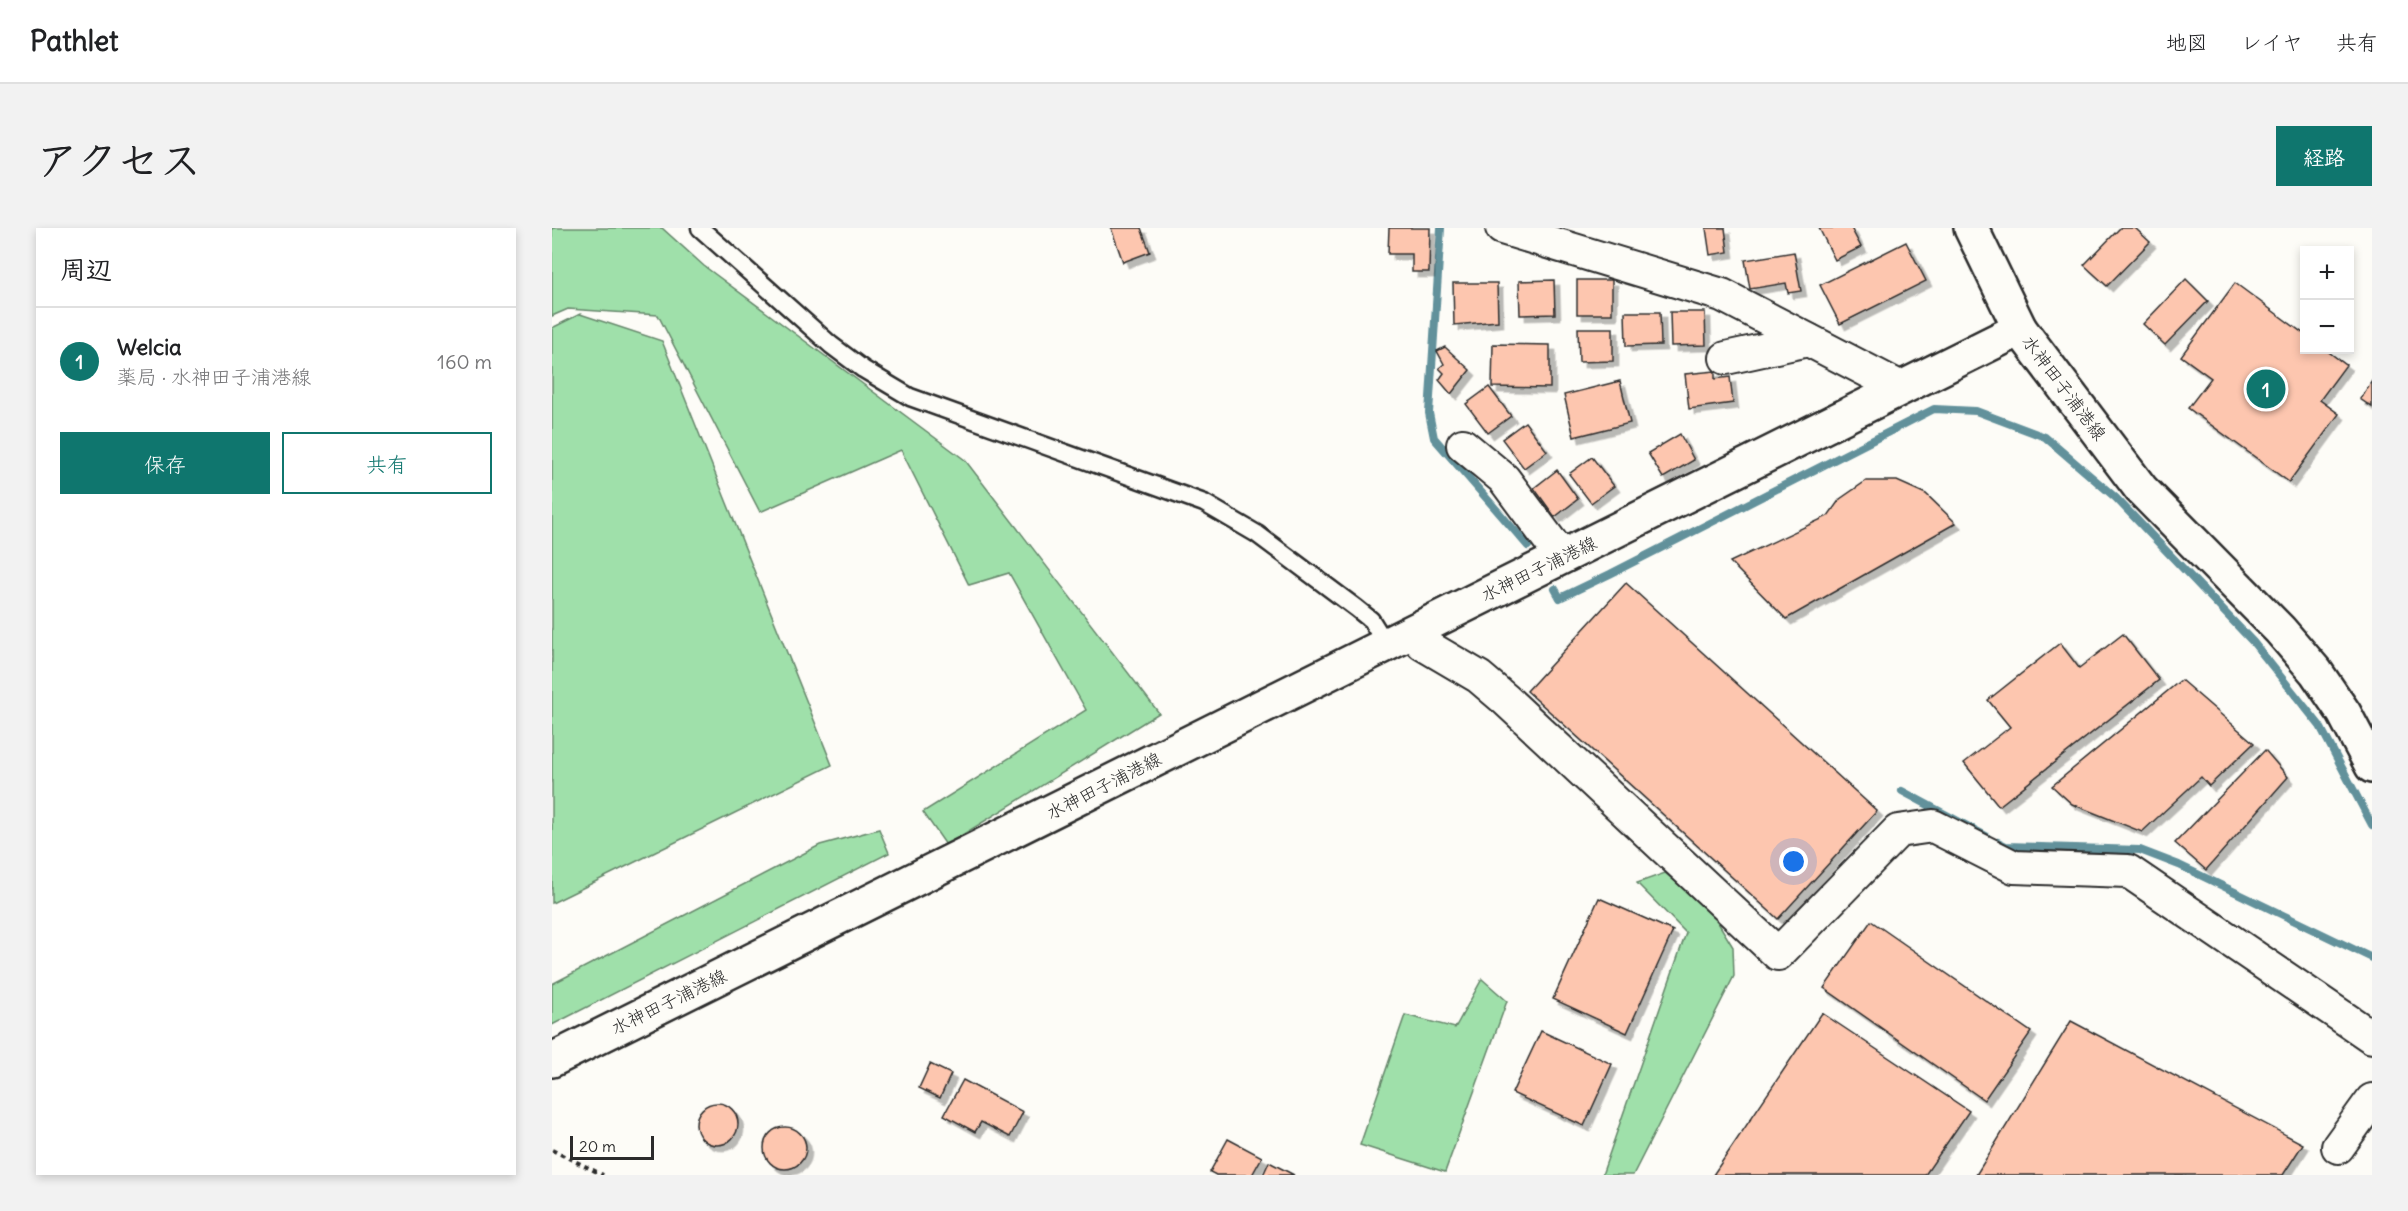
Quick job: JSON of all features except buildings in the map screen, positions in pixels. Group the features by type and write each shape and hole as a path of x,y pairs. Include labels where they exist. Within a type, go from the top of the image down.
{"main road":[{"path":"1971,228 2020,328"},
{"name":"水神田子浦港線","path":"552,1060 2020,328 2141,489 2280,630 2316,672 2344,713 2372,766"}],"street":[{"path":"1502,228 1722,295 1899,387"},
{"path":"1726,358 1808,340"},
{"path":"1463,445 1504,479 1562,557"},
{"path":"1399,638 1423,644 1479,677 1506,699 1778,954 1898,831 1933,826 2014,867 2128,871 2372,1037"},
{"path":"2338,1147 2372,1100"}],"lane":[{"path":"700,228 831,345 910,397 1162,487 1222,513 1257,534 1371,620 1399,638"}],"path":[{"path":"552,1150 603,1175"}],"green space":[{"path":"552,228 662,228 704,266 965,460 1159,713 946,845 923,812 1086,710 1009,573 969,585 901,450 760,512 658,315 568,309 552,316"},
{"path":"580,314 662,341 832,765 552,903 552,328"},
{"path":"879,829 889,853 552,1025 552,984 820,845"},
{"path":"1665,873 1711,911 1733,947 1734,976 1633,1175 1602,1175 1686,933 1637,883"},
{"path":"1482,979 1507,1001 1445,1172 1360,1145 1405,1015 1455,1028"}],"waterway":[{"path":"1441,228 1429,413 1434,438 1528,546"},
{"path":"1555,589 1560,598 1934,409 1976,411 2045,437 2116,498 2253,642 2320,726 2372,825"},
{"path":"1902,791 1986,836"},
{"path":"1998,842 2006,846 2140,850 2179,865 2372,958"}],"place":[{"name":"Welcia","path":"2266,389"}]}
